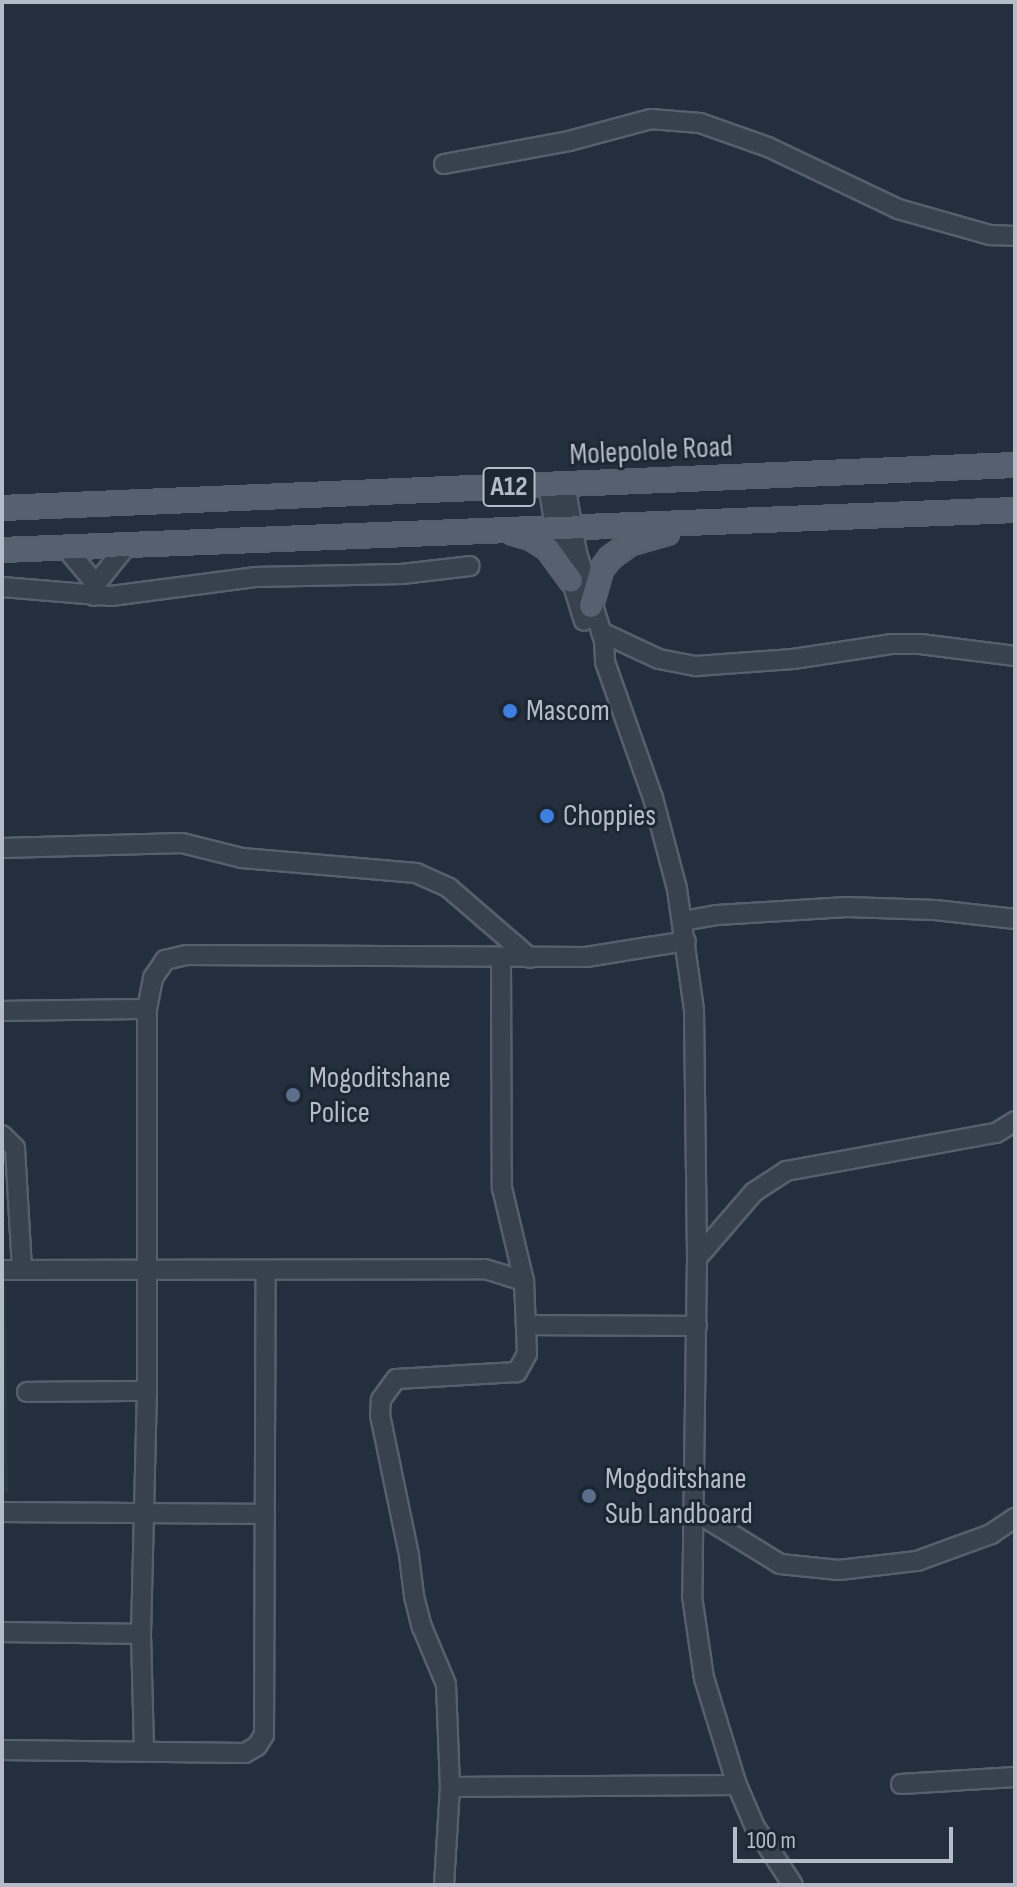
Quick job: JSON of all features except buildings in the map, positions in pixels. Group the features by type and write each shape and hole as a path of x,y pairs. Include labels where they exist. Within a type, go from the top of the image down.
{"main road":[{"name":"Molepolole Road","path":"2,508 1015,465"},
{"name":"A12","path":"2,550 1015,510"},
{"path":"591,606 601,570 610,558 629,544 695,525"},
{"path":"500,530 539,542 556,557 571,581"}],"street":[{"path":"444,164 569,141 651,119 700,123 768,147 898,209 990,235 1015,236"},
{"path":"556,485 571,581 592,645 605,662"},
{"path":"563,527 601,632 605,662 653,798 686,941 696,1046 697,1326 692,1596 704,1678 737,1785 755,1827 793,1885"},
{"path":"95,590 127,545"},
{"path":"65,547 95,590"},
{"path":"2,587 95,590 255,577 402,574 470,566"},
{"path":"601,632 659,659 696,666 793,659 891,644 920,644 1015,656"},
{"path":"2,848 182,843 242,858 416,873 449,888 530,958"},
{"path":"683,921 717,915 847,907 935,910 1015,919"},
{"path":"144,1749 141,1634 147,1391 147,1009 153,978 165,960 186,955 586,957 686,941"},
{"path":"444,1885 450,1787 446,1684 422,1627 414,1596 409,1555 380,1415 381,1400 396,1379 517,1372 527,1354 524,1281 502,1188 501,958"},
{"path":"2,1011 147,1009"},
{"path":"697,1258 754,1192 786,1171 996,1133 1015,1121"},
{"path":"2,1135 15,1148 22,1270"},
{"path":"2,1270 485,1269 524,1281"},
{"path":"2,1750 144,1749 245,1753 257,1746 264,1735 266,1270"},
{"path":"527,1325 697,1326"},
{"path":"27,1392 147,1391"},
{"path":"694,1511 780,1564 839,1570 917,1561 991,1534 1015,1518"},
{"path":"2,1512 265,1514"},
{"path":"2,1632 141,1634"},
{"path":"901,1784 1015,1777"},
{"path":"450,1787 737,1785"}],"green space":[{"path":"2,1286 6,1286 8,1492 2,1493"}],"place":[{"name":"Mascom","path":"510,711"},
{"name":"Choppies","path":"547,816"},
{"name":"Mogoditshane Police","path":"293,1095"},
{"name":"Mogoditshane Sub Landboard","path":"589,1496"}]}
